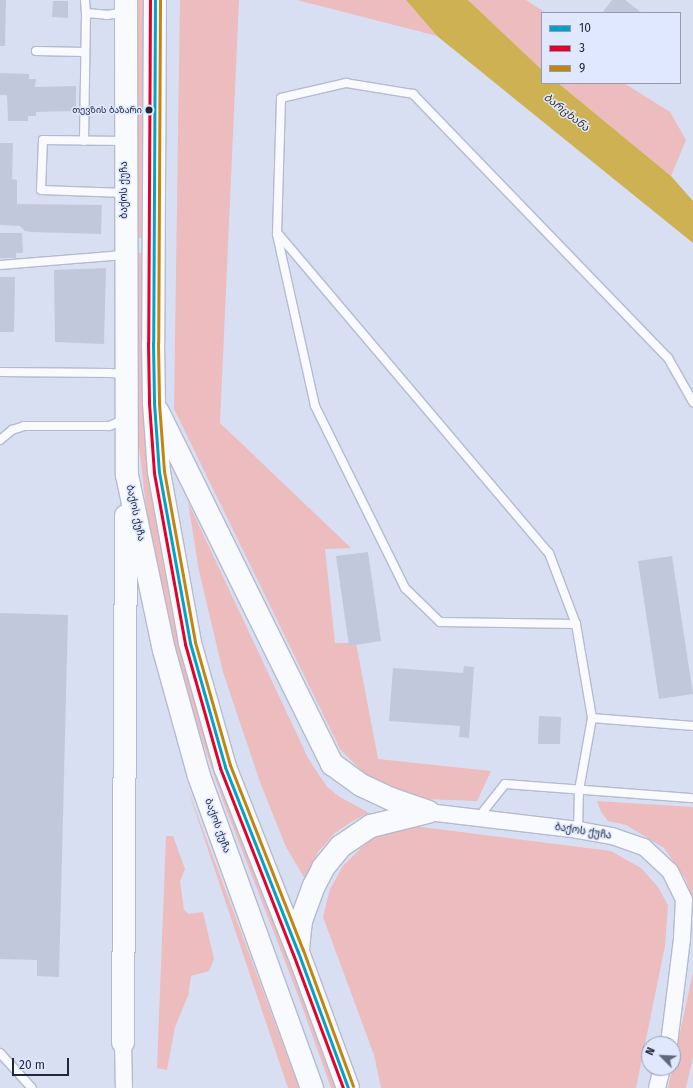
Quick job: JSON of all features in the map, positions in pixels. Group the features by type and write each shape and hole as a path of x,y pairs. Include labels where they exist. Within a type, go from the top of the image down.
{"main road":[{"path":"155,0 154,403 159,472 190,643 225,767 298,952 348,1088"},
{"name":"ბაქოს ქუჩა","path":"126,6 125,254 127,475 164,650 199,776 312,1088"},
{"path":"154,403 332,764 362,785 391,799 428,812"},
{"path":"123,1042 127,475"},
{"path":"298,952 301,921 314,886 323,868 341,846 371,826 428,812"}],"street":[{"name":"ბაქოს ქუჩა","path":"428,812 578,830 612,836 644,847 670,871 684,900 682,939 672,1036"},
{"path":"123,1042 124,1088"},
{"path":"657,1088 660,1076"}],"lane":[{"path":"84,140 85,0"},
{"path":"86,13 107,14 126,6"},
{"path":"36,51 85,52"},
{"path":"576,624 440,622 405,588 315,406 277,234 281,98 346,83 413,94 668,358 693,402"},
{"path":"125,194 41,190 43,140 126,141"},
{"path":"277,234 549,553 576,624 592,718 579,790 578,830"},
{"path":"0,265 125,254"},
{"path":"0,372 126,374"},
{"path":"0,440 12,430 24,426 109,426 126,418"},
{"path":"592,718 693,726"},
{"path":"478,818 506,784 693,798"},
{"path":"0,1053 32,1088"}],"shaded area":[{"path":"138,0 144,0 143,238 137,238"},
{"path":"180,0 239,0 220,423 351,548 325,549 335,643 356,643 378,759 491,771 477,801 422,799 370,779 340,749 174,409"},
{"path":"297,0 406,0 437,36"},
{"path":"468,0 526,0 544,12 541,12 541,69"},
{"path":"559,84 626,84 670,112 686,140 671,176"},
{"path":"136,253 142,253 142,372 144,413 151,471 163,565 189,677 338,1088 331,1088 299,998 223,801 188,699 158,581 145,498 136,418"},
{"path":"188,502 308,758 327,787 340,797 371,814 364,815 335,833 318,852 305,879 286,847 260,782 223,672 199,571"},
{"path":"186,784 299,1088 288,1088"},
{"path":"597,801 693,807 693,902 686,880 664,848 626,825 608,821 601,812"},
{"path":"406,825 611,851 641,868 658,887 668,905 665,946 647,1036 641,1036 641,1064 636,1088 381,1088 374,1055 323,917 330,889 343,866 362,847 387,828"},
{"path":"166,836 173,836 185,869 180,881 184,910 189,914 203,912 214,959 209,971 191,976 188,996 175,1027 167,1070 157,1068"},
{"path":"693,972 693,1057 686,1088 668,1088 671,1076 681,1076 681,1036 679,1036"}],"water":[{"name":"ბარცხანა","path":"406,0 468,0 541,69 541,84 559,84 671,176 693,201 693,243 437,36"}],"building":[{"path":"0,0 6,0 5,46 0,46"},
{"path":"612,0 625,0 641,12 603,12"},
{"path":"53,1 68,1 68,18 52,17"},
{"path":"0,73 29,74 29,79 36,79 35,87 76,86 76,111 36,112 36,116 28,116 28,121 8,121 7,95 0,95"},
{"path":"0,143 13,143 12,179 17,180 17,204 102,205 101,234 32,232 25,231 20,226 0,225"},
{"path":"0,233 22,233 23,253 16,253 16,258 0,258"},
{"path":"106,268 104,344 55,342 54,270"},
{"path":"0,277 15,277 14,332 0,332"},
{"path":"368,552 381,641 349,646 336,556"},
{"path":"672,556 693,694 659,699 638,561"},
{"path":"0,613 68,615 59,977 37,976 37,960 0,959"},
{"path":"464,666 474,667 469,738 459,737 460,726 389,721 393,668 463,673"},
{"path":"539,716 561,717 560,744 538,744"}],"transit line":[{"name":"3","path":"150,0 148,343 149,403 154,473 185,644 220,768 293,954 343,1088"},
{"name":"10","path":"155,0 153,343 154,403 159,472 190,643 225,767 298,952 348,1088"},
{"name":"9","path":"160,0 158,343 159,403 164,471 195,642 230,765 303,950 353,1086"}],"place":[{"name":"თევზის ბაზარი","path":"149,110"}]}
